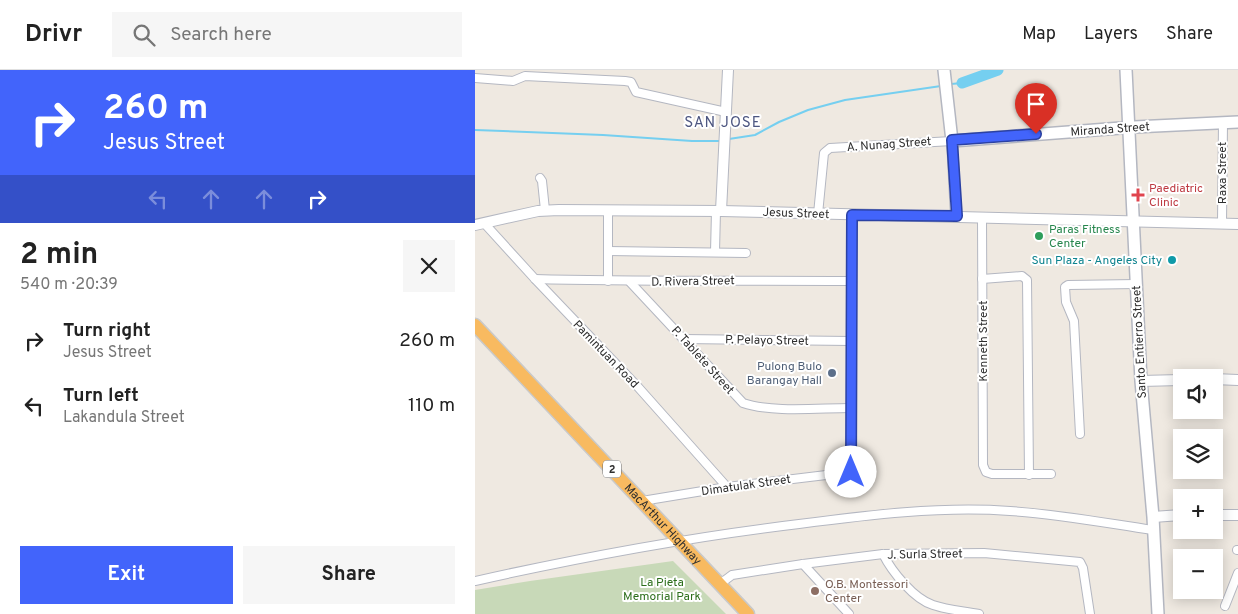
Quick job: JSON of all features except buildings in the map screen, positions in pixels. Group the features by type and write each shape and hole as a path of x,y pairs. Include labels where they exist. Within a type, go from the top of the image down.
{"highway":[{"name":"MacArthur Highway","path":"475,325 748,614"}],"main road":[{"path":"944,74 952,140"},
{"name":"Santo Entierro Street","path":"1126,74 1141,381 1153,517 1158,614"},
{"name":"Miranda Street","path":"952,140 1238,122"}],"street":[{"path":"715,252 724,155 728,70"},
{"path":"475,78 513,81 526,73 625,81 631,82 636,92 726,112"},
{"name":"Raxa Street","path":"1222,224 1223,122"},
{"path":"952,140 957,216"},
{"name":"A. Nunag Street","path":"818,214 826,150 830,148 952,140"},
{"path":"540,178 545,210"},
{"name":"Jesus Street","path":"479,224 545,210 608,210 957,216 1238,224"},
{"path":"608,210 608,281"},
{"path":"851,408 852,215"},
{"name":"Kenneth Street","path":"982,217 983,465 986,472 989,473 1029,475"},
{"name":"Pamintuan Road","path":"479,224 535,279 638,387 727,487"},
{"path":"608,251 747,253"},
{"path":"982,279 1022,276 1027,280 1029,475 1051,474"},
{"name":"D. Rivera Street","path":"535,279 630,282 689,280 851,281"},
{"name":"P. Tablete Street","path":"630,282 743,403 752,406 774,408 851,408"},
{"path":"1080,434 1074,321 1066,302 1065,287 1068,285 1137,284"},
{"name":"P. Pelayo Street","path":"683,339 851,341"},
{"path":"1223,379 1238,380"},
{"path":"1141,381 1173,380"},
{"name":"Dimatulak Street","path":"642,501 727,487 851,472 851,408"},
{"path":"475,581 679,540 855,517 944,510 1010,511 1153,530"},
{"path":"1223,514 1238,515"},
{"path":"1153,517 1173,516"},
{"name":"J. Surla Street","path":"720,584 732,575 883,554 984,553 1077,561 1083,566 1090,614"},
{"path":"883,554 889,567 921,599 933,605 979,614"},
{"path":"803,564 849,614"},
{"path":"1225,606 1238,573"}],"green space":[{"name":"La Pieta Memorial Park","path":"673,561 726,614 475,614 475,590"}],"waterway":[{"path":"962,83 998,70"},
{"path":"951,84 962,83"},
{"path":"729,139 755,135 779,122 808,110 845,100 941,86"},
{"path":"475,130 720,141"}],"place":[{"name":"Paediatric Clinic","path":"1138,195"},
{"name":"Paras Fitness Center","path":"1039,236"},
{"name":"Sun Plaza - Angeles City","path":"1172,260"},
{"name":"Pulong Bulo Barangay Hall","path":"832,373"},
{"name":"O.B. Montessori Center","path":"815,591"}],"district":[{"name":"SAN JOSE","path":"723,122"}],"route":[{"path":"851,472 852,215 957,216 952,140 1036,134"}]}
